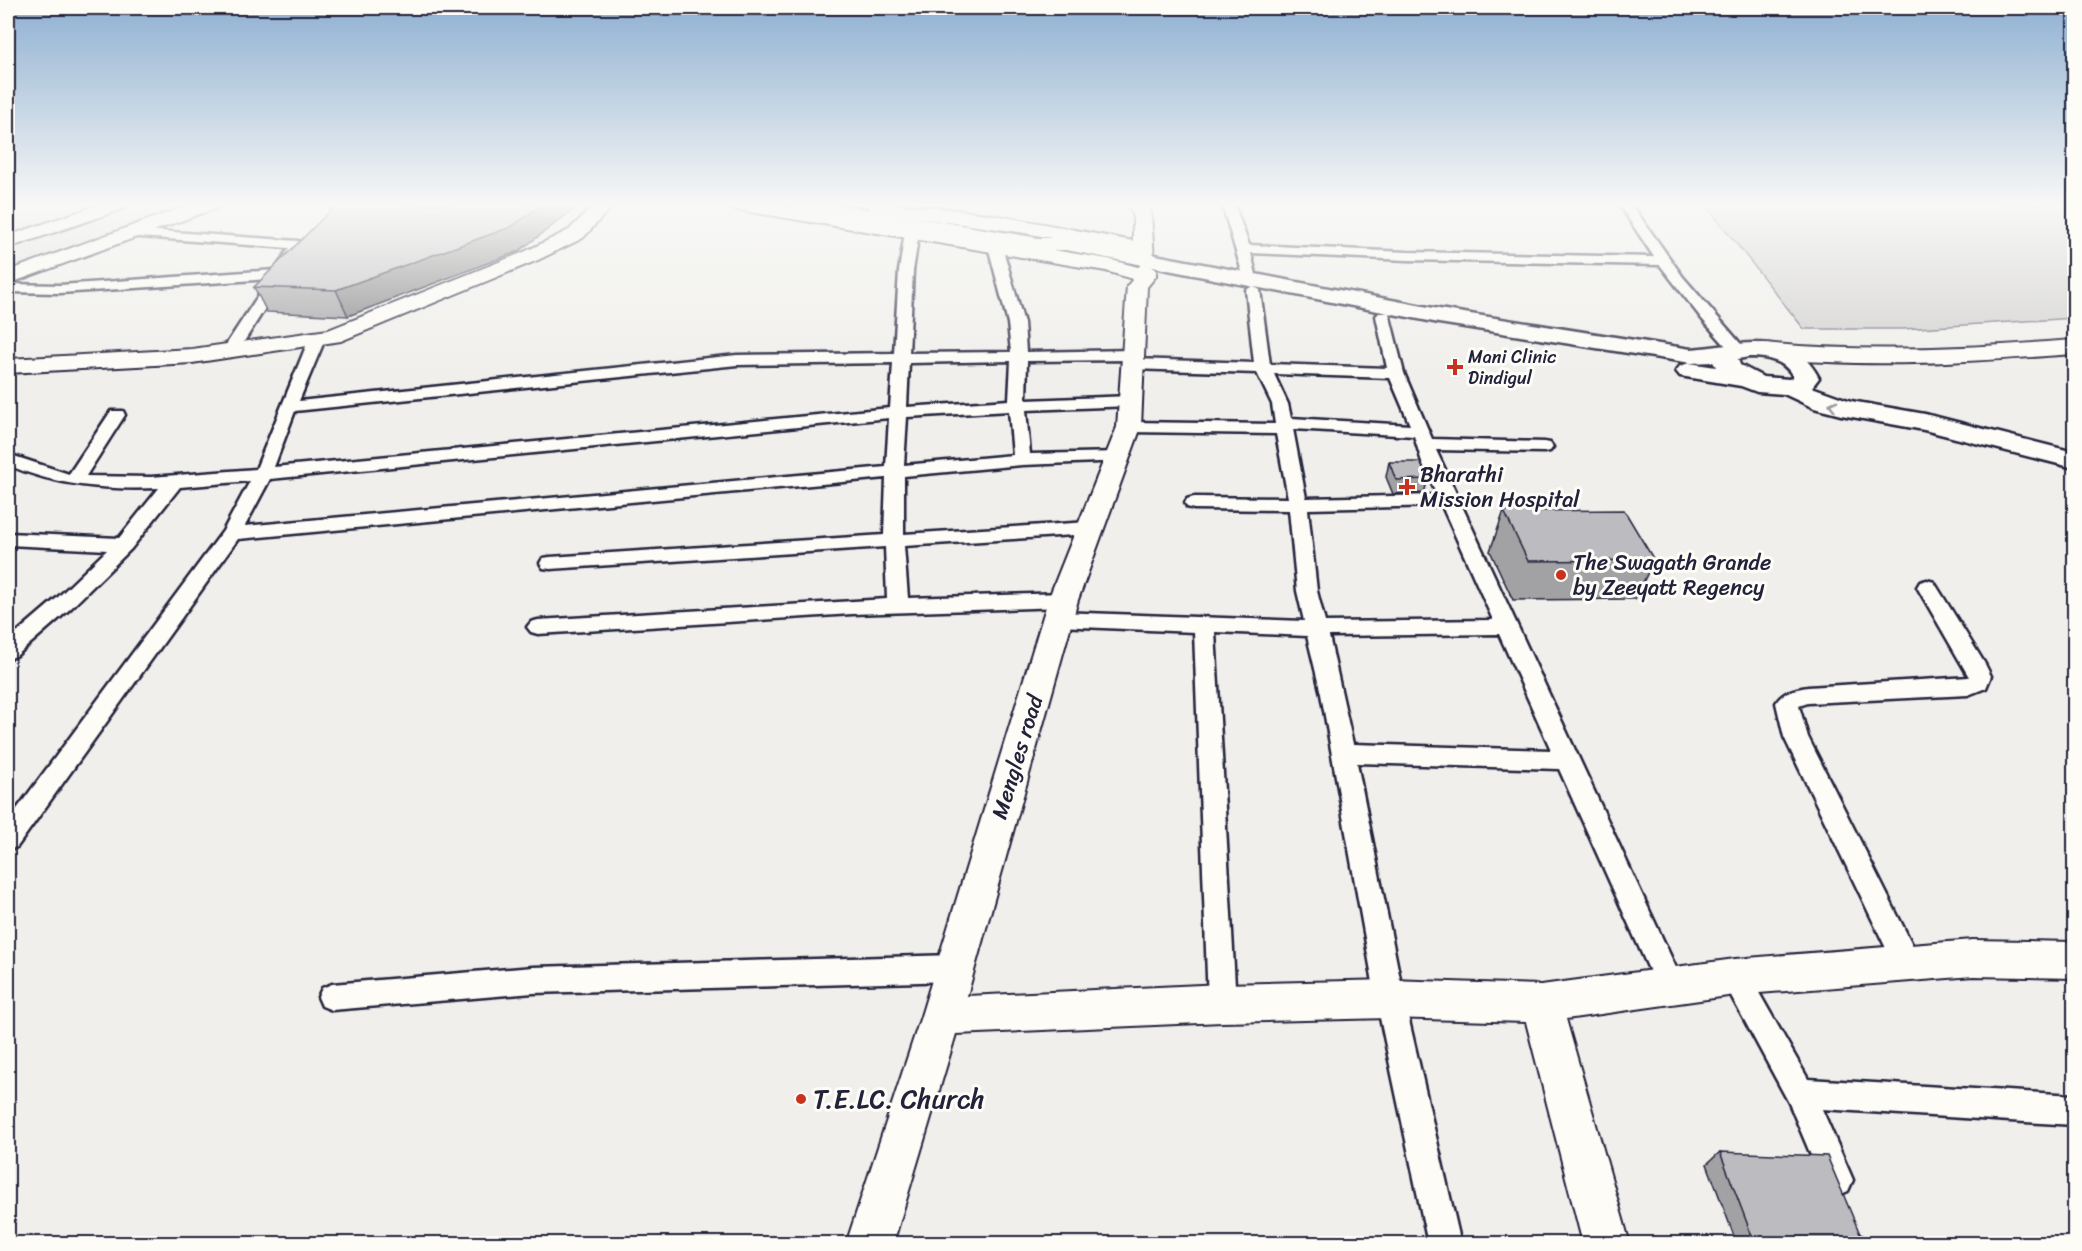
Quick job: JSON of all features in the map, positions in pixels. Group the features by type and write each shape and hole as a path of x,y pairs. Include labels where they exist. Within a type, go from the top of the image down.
{"highway":[{"path":"1133,262 1624,347 1691,356 1743,351 1778,354 1795,362 1800,378 1823,402 1925,422 2074,460"},
{"path":"1252,284 1384,316 1618,361 1741,378 1756,384 1800,378 2074,447"},
{"path":"1741,378 1730,370 1725,361 1743,351"}],"main road":[{"path":"8,278 51,262"},
{"path":"8,366 192,356 333,336 515,262"},
{"path":"1095,262 1108,265 1145,264"},
{"path":"1138,262 1145,264"},
{"name":"Mengles road","path":"869,1244 941,1016 1061,610 1126,428 1137,286 1145,264"},
{"path":"1743,351 1912,357 2074,347"},
{"path":"1800,378 1840,368 1912,357"},
{"path":"941,1016 1222,1003 1390,999 1542,1004 1735,977 1974,958 2074,960"},
{"path":"1542,1004 1607,1244"}],"street":[{"path":"230,351 287,262"},
{"path":"898,605 894,541 895,472 907,262"},
{"path":"1006,262 1019,356 1017,405 1022,460"},
{"path":"1247,262 1263,368 1280,404 1298,504 1307,591 1332,694 1390,999 1445,1244"},
{"path":"1663,262 1720,331 1743,351"},
{"path":"8,288 60,289 279,274"},
{"path":"1384,316 1396,373 1431,462 1670,985"},
{"path":"8,840 232,533 263,474 317,339"},
{"path":"288,407 737,360 1019,356 1396,373"},
{"path":"8,459 36,472 74,480 113,484 174,482 719,428 1017,405 1126,428 1284,426 1544,447"},
{"path":"74,480 117,415"},
{"path":"232,533 1022,460 1126,428"},
{"path":"8,651 64,603 124,545 174,482"},
{"path":"1194,503 1298,504 1449,500"},
{"path":"550,563 1089,528"},
{"path":"8,539 124,545"},
{"path":"1908,964 1796,737 1787,703 1796,697 1808,695 1968,687 1978,682 1980,676 1974,664 1927,587"},
{"path":"538,627 898,605 1061,610 1204,623 1316,629 1506,627"},
{"path":"1204,623 1222,1003"},
{"path":"1342,753 1567,759"},
{"path":"332,997 533,980 954,968"},
{"path":"1735,977 1800,1093 1846,1200"},
{"path":"1800,1093 2074,1110"}],"shaded area":[{"path":"8,262 27,262 8,269"},
{"path":"1751,262 2074,262 2074,318 1903,329 1804,329"}],"building":[{"path":"279,262 413,262 336,290 254,287"},
{"path":"1389,462 1420,462 1428,479 1396,480"},
{"path":"1624,510 1654,560 1528,561 1504,511"},
{"path":"1720,1152 1827,1156 1860,1234 1865,1236 1869,1244 1755,1244"}],"place":[{"name":"Mani Clinic Dindigul","path":"1455,367"},
{"name":"Bharathi Mission Hospital","path":"1407,487"},
{"name":"The Swagath Grande by Zeeyatt Regency","path":"1561,575"},
{"name":"T.E.LC. Church","path":"801,1099"}]}
